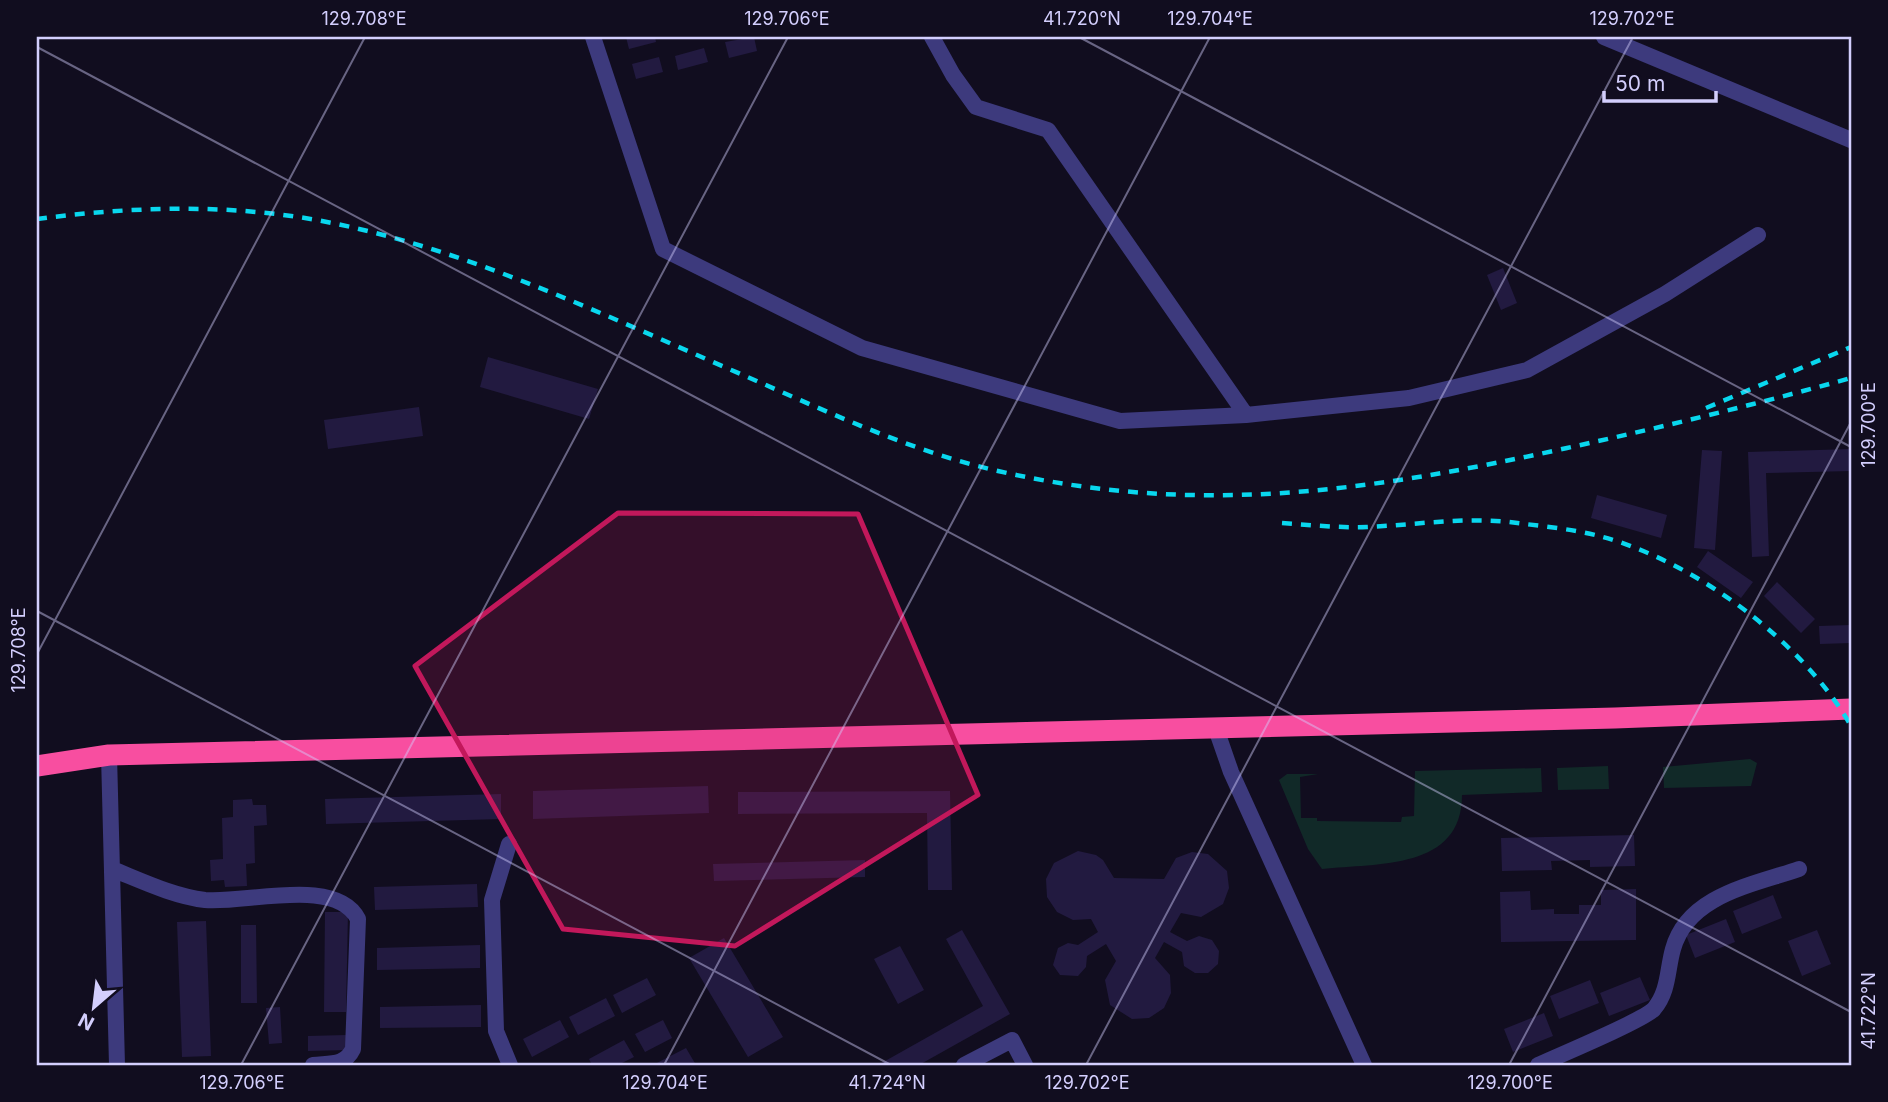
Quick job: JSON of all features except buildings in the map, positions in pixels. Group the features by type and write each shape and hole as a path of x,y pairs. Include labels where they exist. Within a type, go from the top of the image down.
{"highway":[{"path":"37,766 109,755 1615,718 1851,709"}],"street":[{"path":"593,37 663,249 862,348 1119,421 1246,415 1409,398 1527,370 1665,294 1758,235"},
{"path":"932,37 953,75 976,107 1048,130 1246,415"},
{"path":"1604,37 1851,140"},
{"path":"1215,726 1231,772 1364,1065"},
{"path":"109,755 117,1065"},
{"path":"509,844 492,900 496,1031 510,1065"},
{"path":"112,869 182,895 206,900 326,897 352,908 358,919 353,1049 348,1059 342,1062 313,1065"},
{"path":"1538,1065 1652,1011 1667,988 1674,944 1689,919 1710,901 1799,869"},
{"path":"964,1065 1012,1040 1025,1065"}],"highlighted area":[{"path":"618,513 858,514 978,795 735,946 563,929 415,666"}],"green space":[{"path":"1750,759 1757,763 1751,786 1664,788 1663,767"},
{"path":"1608,766 1609,789 1558,790 1557,768"},
{"path":"1541,768 1542,792 1462,795 1458,819 1448,837 1432,850 1391,863 1322,869 1308,849 1279,780 1287,774 1318,774 1300,777 1301,818 1317,818 1317,821 1401,822 1402,817 1414,816 1415,771"}],"railway":[{"path":"37,219 149,209 225,210 300,217 390,237 442,252 543,289 837,416 933,453 998,471 1072,485 1144,493 1284,493 1423,476 1639,432 1851,378"},
{"path":"1706,408 1851,347"},
{"path":"1282,523 1356,527 1455,521 1509,522 1592,534 1639,549 1710,586 1776,636 1805,665 1851,726"}]}
